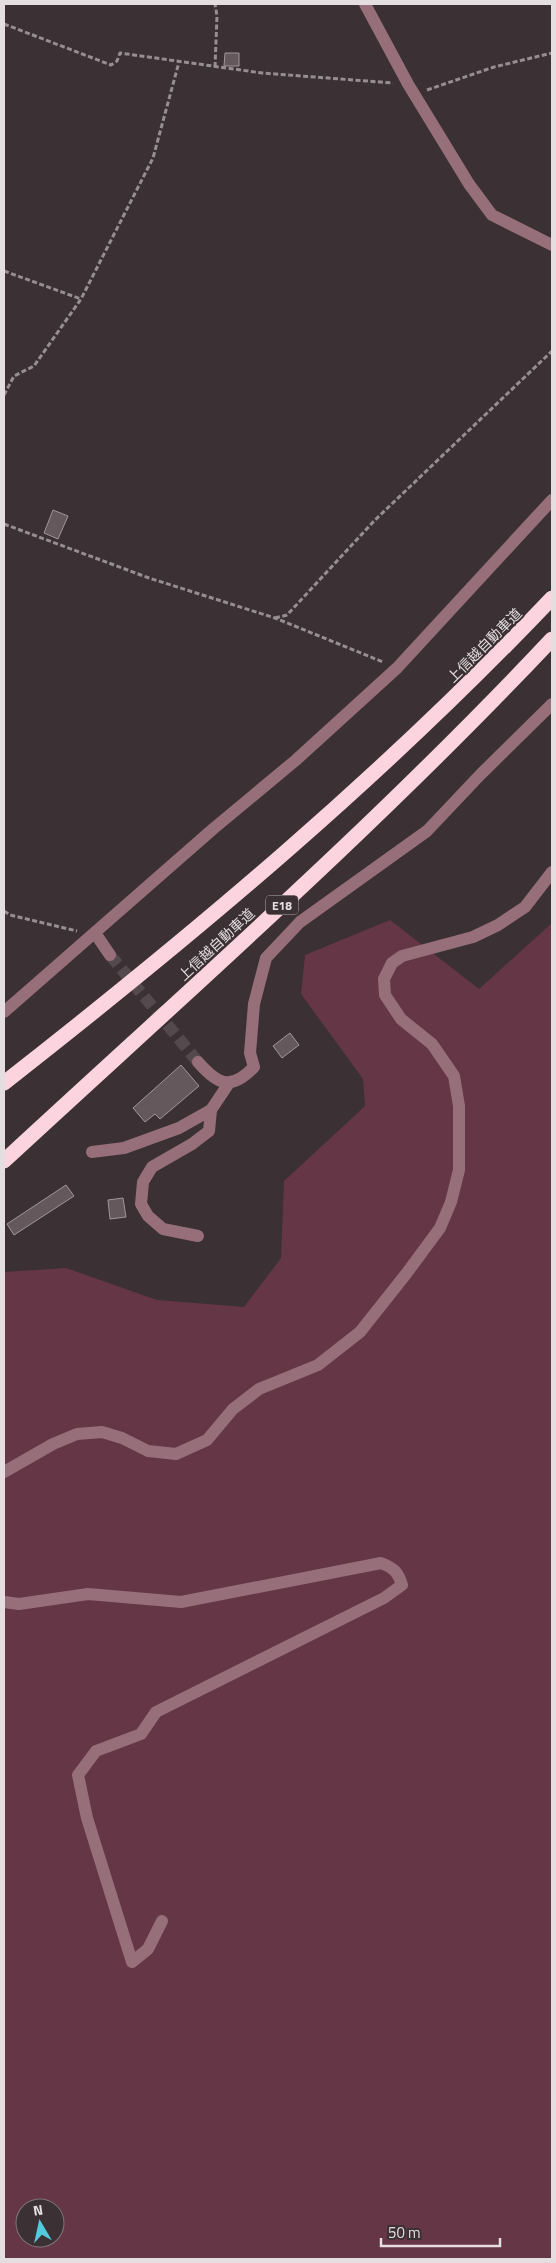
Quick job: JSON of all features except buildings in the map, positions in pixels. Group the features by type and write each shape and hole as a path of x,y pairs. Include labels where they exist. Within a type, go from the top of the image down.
{"highway":[{"name":"上信越自動車道","path":"4,1083 158,960 304,837 440,712 552,598"},
{"name":"上信越自動車道","path":"4,1161 310,880 552,640"}],"street":[{"path":"365,4 411,89 469,184 492,215 552,245"},
{"path":"4,1012 296,760 396,668 552,500"},
{"path":"198,1062 212,1078 229,1083 244,1078 254,1066 250,1053 254,1004 266,958 300,922 427,831 480,774 552,704"},
{"path":"4,1472 77,1434 102,1432 122,1438 148,1451 176,1454 207,1440 233,1409 260,1389 318,1365 360,1332 440,1228 451,1202 459,1170 459,1106 454,1076 432,1044 401,1019 386,995 384,979 392,963 402,956 474,938 498,925 525,907 552,872"},
{"path":"95,933 110,955"},
{"path":"92,1152 124,1148 179,1128 211,1110 229,1083"},
{"path":"198,1236 163,1229 148,1216 141,1204 143,1182 152,1167 192,1144 209,1131 211,1110"},
{"path":"4,1602 19,1604 88,1594 181,1602 381,1563 392,1567 399,1573 402,1585 384,1598 156,1712 141,1734 96,1751 78,1775 88,1818 132,1962 148,1949 162,1921"}],"path":[{"path":"215,4 217,16 215,67"},
{"path":"4,24 112,65 117,61 120,52 215,67 411,89 552,53"},
{"path":"4,395 14,376 34,366 81,299 153,158 179,62"},
{"path":"4,271 81,299"},
{"path":"275,618 287,615 375,520 552,351"},
{"path":"4,524 149,578 275,618 396,668"},
{"path":"4,911 68,931 95,933"}],"shaded area":[{"path":"390,920 479,989 552,923 552,2259 4,2259 4,1272 66,1268 157,1300 244,1307 281,1258 284,1181 365,1106 363,1079 301,994 305,955"}],"tunnel":[{"path":"110,955 198,1062"}]}
